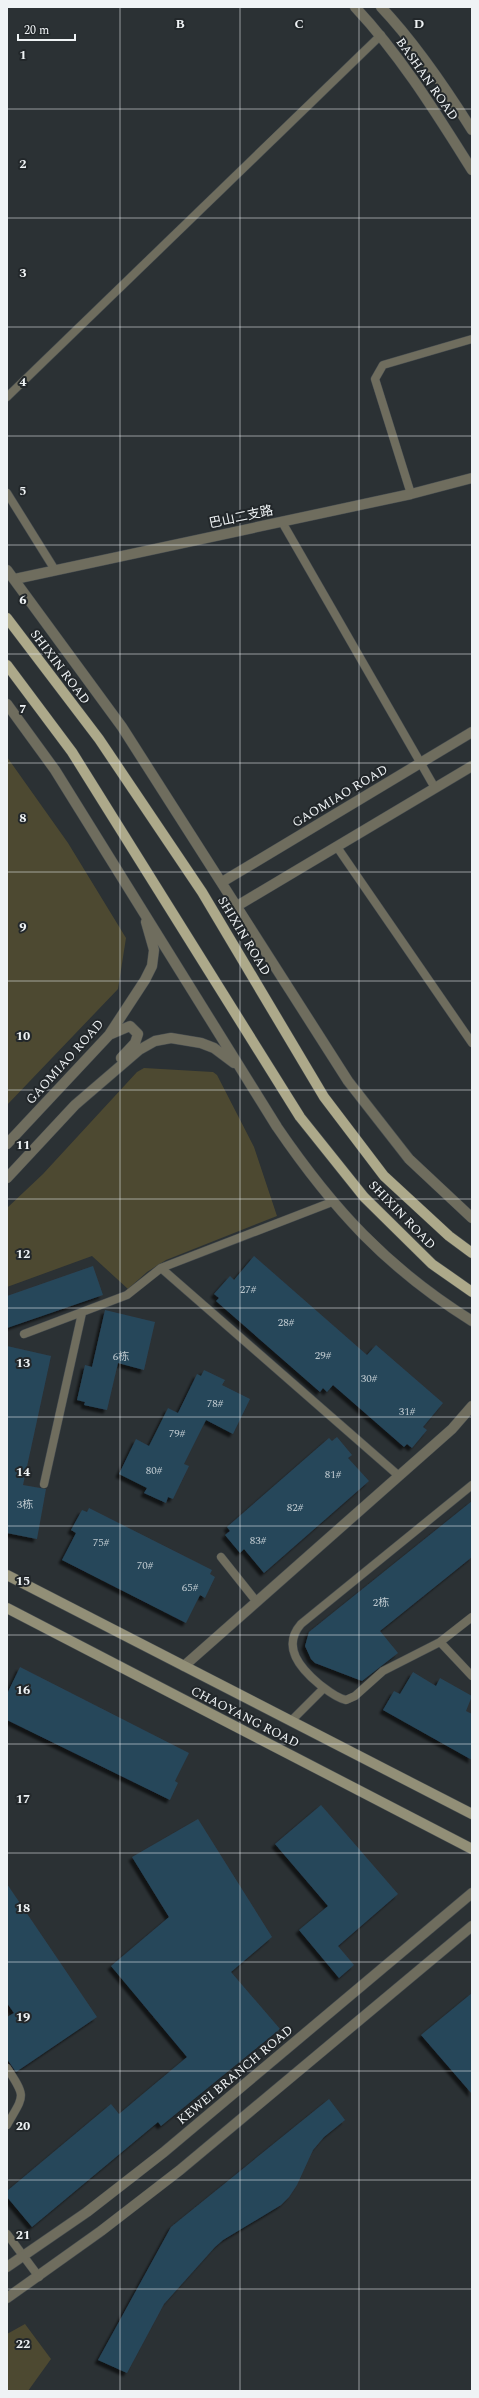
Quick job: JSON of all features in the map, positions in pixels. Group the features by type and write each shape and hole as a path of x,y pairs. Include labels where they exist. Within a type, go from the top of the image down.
{"main road":[{"name":"SHIXIN ROAD","path":"7,618 99,739 202,892 324,1097 384,1176 449,1236 472,1253"},
{"name":"SHIXIN ROAD","path":"7,665 72,752 300,1117 376,1208 432,1264 472,1292"},
{"name":"CHAOYANG ROAD","path":"7,1575 472,1814"},
{"name":"CHAOYANG ROAD","path":"7,1608 472,1849"}],"street":[{"name":"BASHAN ROAD","path":"355,7 381,35 428,100 472,170"},
{"name":"BASHAN ROAD","path":"381,7 395,22 445,87 472,130"},
{"name":"巴山二支路","path":"16,579 411,494 472,478"},
{"path":"7,570 16,579 122,727 348,1081 409,1159 472,1218"},
{"path":"7,704 55,770 140,903 239,1067 281,1133 332,1202 371,1243 415,1283 472,1321"},
{"name":"GAOMIAO ROAD","path":"222,882 472,732"},
{"path":"237,906 472,766"},
{"name":"GAOMIAO ROAD","path":"7,1144 109,1035 152,966 154,950 152,938 140,903"},
{"path":"7,1178 75,1105 135,1044 138,1034 130,1026 109,1035"},
{"path":"75,1105 139,1050 155,1041 171,1038 201,1043 214,1048 239,1067"},
{"path":"184,1666 452,1429 472,1406"},
{"name":"KEWEI BRANCH ROAD","path":"7,2267 24,2257 164,2152 472,1893"},
{"path":"7,2298 39,2277 180,2170 472,1926"}],"lane":[{"path":"7,397 381,35"},
{"path":"411,494 375,379 383,365 472,339"},
{"path":"7,493 55,570"},
{"path":"282,522 434,788"},
{"path":"337,846 472,1044"},
{"path":"24,1334 127,1295 161,1268 332,1202"},
{"path":"161,1268 399,1476"},
{"path":"44,1484 82,1313"},
{"path":"472,1485 296,1629 292,1646 299,1664 305,1672 324,1688 341,1699 351,1699 383,1671 440,1642 472,1617"},
{"path":"221,1557 256,1601"},
{"path":"440,1642 472,1676"},
{"path":"291,1721 324,1688"},
{"path":"7,2068 22,2093 22,2099 7,2125"},
{"path":"7,2234 39,2277"}],"shaded area":[{"path":"7,757 68,843 126,938 118,989 7,1105"},
{"path":"144,1068 213,1072 217,1075 254,1147 277,1216 166,1260 147,1272 128,1289 92,1256 7,1287 7,1208 43,1174 137,1072"},
{"path":"25,2324 51,2359 28,2391 7,2391 7,2334"}],"building":[{"path":"254,1256 367,1355 376,1345 443,1403 423,1427 427,1430 412,1448 407,1444 404,1447 333,1385 327,1392 323,1388 320,1392 216,1301 219,1298 214,1294 230,1276 234,1280"},
{"path":"93,1266 103,1295 7,1328 7,1296"},
{"path":"105,1310 155,1322 144,1370 118,1363 107,1410 84,1405 85,1402 77,1400 85,1365 92,1367"},
{"path":"7,1346 51,1356 23,1485 46,1489 37,1539 7,1533"},
{"path":"204,1370 225,1380 222,1385 250,1399 233,1434 206,1420 184,1464 189,1466 173,1499 168,1497 166,1503 144,1493 147,1488 119,1474 136,1439 149,1446 168,1408 178,1413 197,1374 201,1376"},
{"path":"337,1437 352,1455 348,1458 369,1481 264,1573 244,1549 240,1553 225,1535 230,1531 227,1527 329,1438 332,1441"},
{"path":"472,1501 472,1557 380,1631 398,1653 362,1681 315,1663 311,1659 305,1646 309,1632"},
{"path":"89,1508 212,1570 210,1574 215,1577 205,1598 200,1595 186,1623 62,1560 76,1533 71,1530 82,1510 87,1512"},
{"path":"20,1667 189,1753 175,1781 178,1783 170,1800 7,1720 7,1694"},
{"path":"413,1672 436,1686 440,1678 472,1696 466,1711 472,1714 472,1760 383,1710 394,1691 400,1694"},
{"path":"321,1805 398,1894 338,1946 354,1965 339,1978 299,1930 328,1906 275,1844"},
{"path":"198,1819 272,1937 231,1972 280,2029 161,2126 158,2122 32,2227 7,2197 7,2191 111,2104 119,2114 187,2057 111,1966 169,1917 132,1857"},
{"path":"7,1884 97,2017 16,2072 7,2059 7,2017 14,2013 7,2003"},
{"path":"472,1993 472,2094 421,2035"},
{"path":"329,2099 345,2120 324,2137 313,2150 297,2185 289,2197 281,2205 223,2240 215,2247 164,2304 127,2373 98,2360 171,2227"}]}
